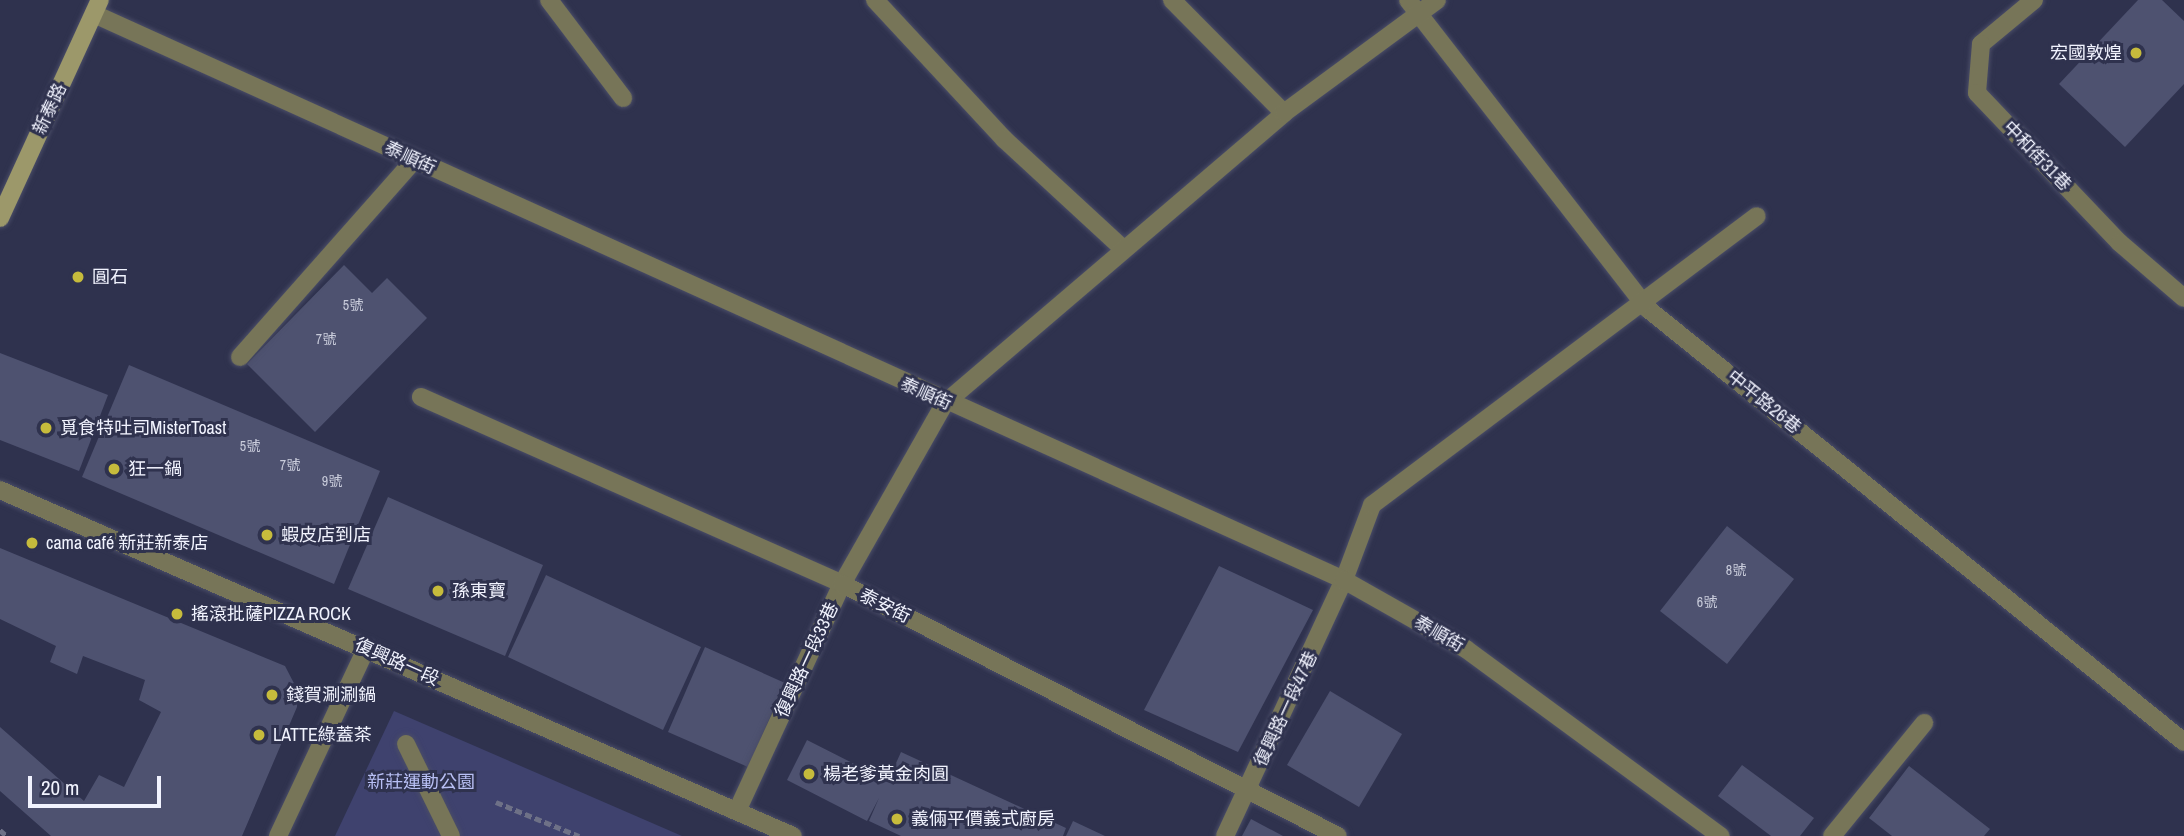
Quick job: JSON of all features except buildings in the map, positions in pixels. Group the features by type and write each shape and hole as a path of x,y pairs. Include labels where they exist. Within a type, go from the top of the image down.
{"main road":[{"name":"新泰路","path":"0,218 97,7"}],"street":[{"path":"548,0 623,98"},
{"path":"875,0 1004,139 1123,249"},
{"path":"1172,0 1284,113"},
{"name":"復興路一段33巷","path":"737,811 842,584 945,403 1123,249 1413,7 1437,0"},
{"name":"中和街31巷","path":"2034,0 1981,44 1978,93 2120,243 2184,298"},
{"name":"泰順街","path":"97,7 414,160 945,403 1345,580 1466,649 1721,836"},
{"name":"中平路26巷","path":"1413,7 1642,302 2184,742"},
{"path":"240,357 414,160"},
{"name":"復興路一段47巷","path":"1225,836 1345,580 1372,505 1757,216"},
{"name":"泰安街","path":"421,397 842,584 1250,786 1338,836"},
{"name":"復興路一段","path":"0,490 793,836"},
{"path":"278,836 366,649"},
{"path":"1832,836 1924,723"},
{"path":"406,744 451,836"}],"path":[{"path":"496,802 579,836"},
{"path":"0,830 7,836"}],"green space":[{"name":"新莊運動公園","path":"394,711 682,836 335,836"}],"place":[{"name":"宏國敦煌","path":"2136,53"},
{"name":"圓石","path":"78,277"},
{"name":"覓食特吐司MisterToast","path":"46,428"},
{"name":"狂一鍋","path":"114,469"},
{"name":"蝦皮店到店","path":"267,535"},
{"name":"cama café 新莊新泰店","path":"32,543"},
{"name":"孫東寶","path":"438,591"},
{"name":"搖滾批薩PIZZA ROCK","path":"177,614"},
{"name":"錢賀涮涮鍋","path":"272,695"},
{"name":"LATTE綠蓋茶","path":"259,735"},
{"name":"楊老爹黃金肉圓","path":"809,774"},
{"name":"義倆平價義式廚房","path":"897,819"}]}
